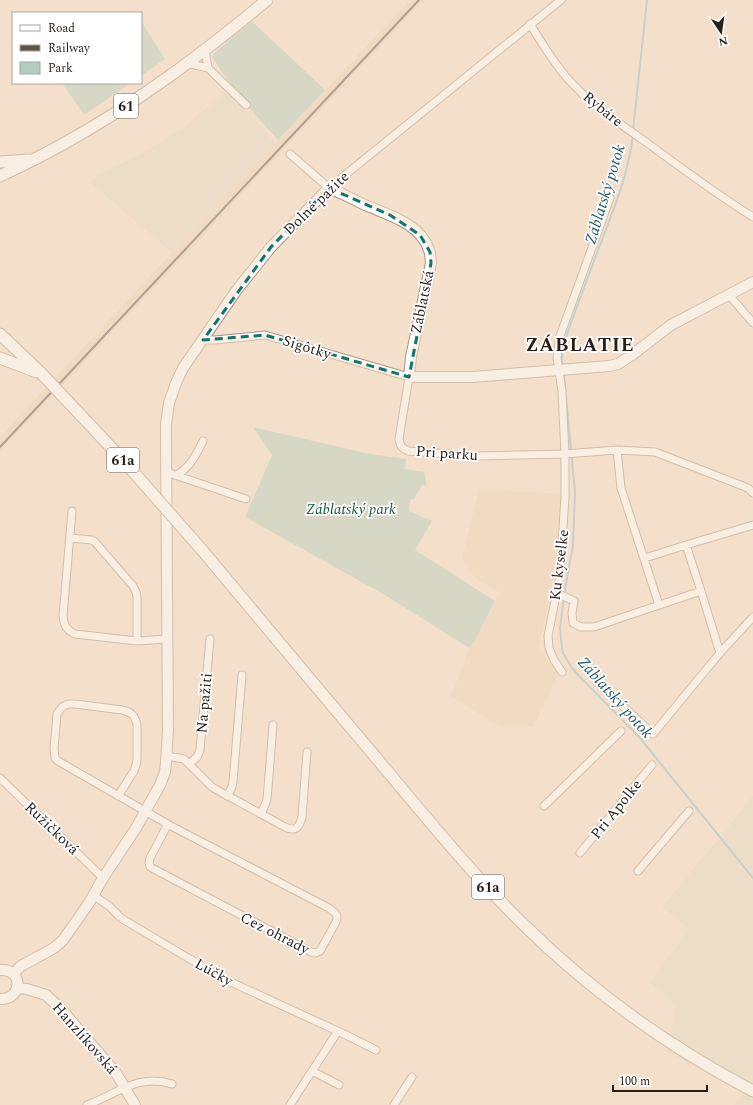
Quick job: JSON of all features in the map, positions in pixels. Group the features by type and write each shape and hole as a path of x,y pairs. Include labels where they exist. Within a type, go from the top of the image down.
{"main road":[{"name":"61","path":"0,176 63,144 117,112 187,63 266,0"},
{"path":"0,162 33,160"},
{"name":"61a","path":"0,334 41,373 122,459 202,550 427,818 484,884 524,925 573,970 624,1010 682,1050 753,1091"},
{"name":"61a","path":"0,358 41,373"}],"street":[{"name":"Dolné pažite","path":"13,974 21,966 54,948 63,940 146,811 165,772 168,730 166,424 169,403 179,375 236,291 271,247 328,188 561,0"},
{"name":"Rybáre","path":"530,24 555,64 568,80 586,97 627,129 713,191 753,217"},
{"path":"204,50 208,68"},
{"path":"187,63 208,68 246,105"},
{"name":"Záblatská","path":"290,154 328,188 390,215 409,225 427,244 430,252 431,263 411,357 409,377"},
{"path":"558,370 556,358 560,336 610,198"},
{"path":"409,377 472,377 618,364 671,325 753,282"},
{"path":"729,295 753,323"},
{"name":"Sigôtky","path":"203,340 265,335 409,377"},
{"name":"Ku kyselke","path":"558,370 562,391 566,497 558,594 548,636 549,648 554,660 562,672"},
{"name":"Pri parku","path":"409,377 399,439 400,445 408,451 478,456 565,454"},
{"path":"177,475 186,469 195,457 203,441"},
{"path":"565,454 617,450 655,452 748,488 753,493"},
{"path":"617,450 621,488 645,558 659,605"},
{"path":"166,472 246,499"},
{"path":"72,511 63,616 65,626 70,632 75,634 137,641 167,639"},
{"path":"645,558 753,525"},
{"path":"70,538 92,540 95,542 133,586 137,597 137,641"},
{"path":"686,546 720,653"},
{"name":"Ku kyselke","path":"558,594 574,601 572,613 573,623 581,627 594,627 701,592"},
{"path":"598,683 653,734 720,653 753,617"},
{"name":"Na pažiti","path":"189,764 197,757 200,750 210,639"},
{"path":"227,796 233,782 242,675"},
{"path":"68,704 75,704 128,711 133,714 137,725 137,762 134,771 118,796 62,764 55,758 54,749 57,714 62,707 68,704"},
{"path":"261,814 267,800 274,725"},
{"path":"544,806 621,731"},
{"path":"167,756 182,758 212,787 290,830 297,827 302,817 308,752"},
{"name":"Pri Apolke","path":"580,853 652,765"},
{"name":"Ružičková","path":"0,778 103,878"},
{"name":"Cez ohrady","path":"118,796 336,913 338,918 320,951 315,954 150,867 150,858 168,824"},
{"path":"638,871 688,811"},
{"name":"Lúčky","path":"93,895 109,906 124,920 217,975 341,1032 376,1050"},
{"path":"0,970 5,970 13,974 17,979 16,992 9,998 0,999"},
{"name":"Hanzlíkovská","path":"17,988 27,989 46,995 61,1009 116,1073 135,1105"},
{"path":"290,1105 312,1071 341,1032"},
{"path":"312,1071 339,1085"},
{"path":"394,1105 412,1077"},
{"name":"Hanzlíkovská","path":"87,1105 124,1087 141,1081 163,1081 172,1084"}],"highlighted area":[{"path":"329,188 390,215 420,235 430,252 431,263 409,377 265,335 203,340 271,247"}],"shaded area":[{"path":"410,0 424,0 349,79 348,83 341,88 233,203 229,211 225,212 0,451 0,437 185,238"},
{"path":"225,92 249,114 275,143 172,253 90,182 101,173 140,155 183,128"},
{"path":"479,489 562,494 557,554 550,597 539,647 558,675 534,726 502,728 450,696 460,674 469,648 474,642 500,593 475,578 462,559"},
{"path":"753,795 753,1105 735,1105 744,1092 667,1052 676,1005 650,982 689,929 662,907 711,847 718,841"}],"green space":[{"path":"252,21 325,90 278,140 234,89 212,56"},
{"path":"142,23 165,59 142,75"},
{"path":"63,84 130,84 84,115"},
{"name":"Záblatský park","path":"253,427 370,454 406,459 405,469 424,472 427,486 422,485 414,499 411,499 409,511 432,521 415,550 495,601 474,642 469,648 385,595 245,517 272,455"}],"waterway":[{"name":"Záblatský potok","path":"633,130 647,0"},
{"name":"Záblatský potok","path":"562,365 562,352 565,340 620,190 628,162 633,134"},
{"name":"Záblatský potok","path":"564,376 565,386"},
{"name":"Záblatský potok","path":"566,397 575,492 573,545 560,628 563,653 572,668 581,678 640,738 753,878"}],"railway":[{"path":"0,447 419,0"}],"district":[{"name":"ZÁBLATIE","path":"580,344"}]}
